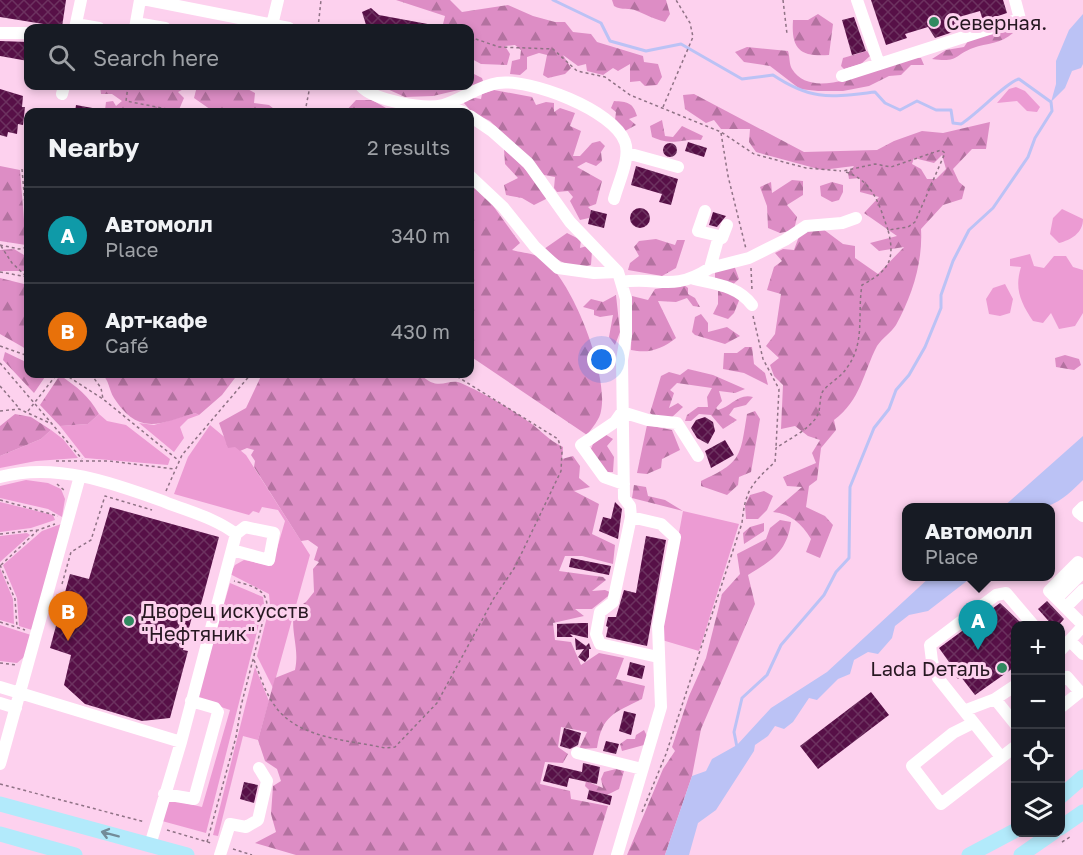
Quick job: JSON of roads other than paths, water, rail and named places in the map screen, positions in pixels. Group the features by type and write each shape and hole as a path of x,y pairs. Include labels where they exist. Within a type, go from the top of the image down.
{"main road":[{"path":"1065,793 1083,777"},
{"path":"0,804 187,855"},
{"path":"1068,831 1083,812"},
{"path":"969,855 1011,833"},
{"path":"0,834 75,855"},
{"path":"1021,855 1057,838"}],"lane":[{"path":"76,24 81,0"},
{"path":"136,24 140,0"},
{"path":"148,0 267,24"},
{"path":"272,24 278,0"},
{"path":"857,0 879,64"},
{"path":"842,76 1020,19 1015,0"},
{"path":"0,33 24,33"},
{"path":"364,90 390,100 430,107 444,105 498,83 531,85 591,109 618,131 625,141 627,153 614,199"},
{"path":"390,100 396,108"},
{"path":"444,105 452,108"},
{"path":"474,119 492,131 528,163 570,222 620,277 626,299 622,412 624,498 630,506 631,517 613,602 600,612 596,634 600,644 658,657"},
{"path":"627,153 678,167"},
{"path":"474,180 503,207 535,247 558,268 656,284 694,279 734,289 745,295 752,304"},
{"path":"705,211 698,231 722,238 727,225"},
{"path":"694,279 710,268 749,258 785,240 806,226 842,223 856,219"},
{"path":"710,268 719,237"},
{"path":"622,412 648,420 677,423 698,456"},
{"path":"622,412 615,422 581,445 604,477 624,484"},
{"path":"0,477 33,471 80,476 136,490 220,522 236,534"},
{"path":"1,756 5,727 16,708 80,476"},
{"path":"1083,507 1078,512 1083,516"},
{"path":"617,855 661,707 658,626 675,537 661,524 631,517"},
{"path":"150,845 181,742 236,534 245,527 274,533 269,560 232,550"},
{"path":"1074,613 1049,591 1078,562 1083,567"},
{"path":"1065,647 1071,642 1074,613 1083,572"},
{"path":"1074,613 1083,590"},
{"path":"1001,757 973,723 966,710 938,678 932,662 930,645 996,595 1006,593 1030,621"},
{"path":"1071,642 1083,654"},
{"path":"1065,678 1067,677 1080,692 1065,704"},
{"path":"0,687 181,742"},
{"path":"966,710 995,699 1011,688"},
{"path":"995,699 1011,720"},
{"path":"164,794 194,799 218,712 216,708 191,701"},
{"path":"0,703 16,708"},
{"path":"1003,711 1011,707"},
{"path":"973,723 953,733 912,766 941,804 1011,750"},
{"path":"578,753 642,769"},
{"path":"221,851 230,824 246,827 258,820 267,780 259,768"}],"water":[{"path":"1083,14 1083,64 1081,68 1072,71 1065,88 1051,102 1056,84 1056,61 1069,30"},
{"path":"1083,436 1083,480 1063,498 1055,503 1008,503"},
{"path":"926,581 967,581 928,611 909,615 895,626 892,638 878,654 868,652 854,660 850,674 838,679 817,700 809,698 793,722 784,729 775,726 768,736 755,745 754,751 716,810 698,823 689,855 665,855 692,776 706,771 712,759 737,745 771,708 827,672"}],"waterway":[{"path":"553,0 601,23 610,41 646,51 681,44 742,79 773,75 799,89 822,95 875,92 885,103 900,110 917,101 936,110 951,110 953,123 961,124 1007,86 1019,79 1051,102 1052,111 1035,138 1028,157 993,208 969,230 953,261 941,295 941,308 925,347 909,375 896,390 889,409 874,428 850,487 849,558 836,572 824,595 781,645 767,675 742,698 734,732 737,747"}],"place":[{"name":"Северная.","path":"934,22"},
{"name":"Дворец искусств \"Нефтяник\"","path":"129,621"},
{"name":"Арт-кафе","path":"68,641"},
{"name":"Автомолл","path":"978,650"},
{"name":"Lada Dеталь","path":"1002,668"}]}
